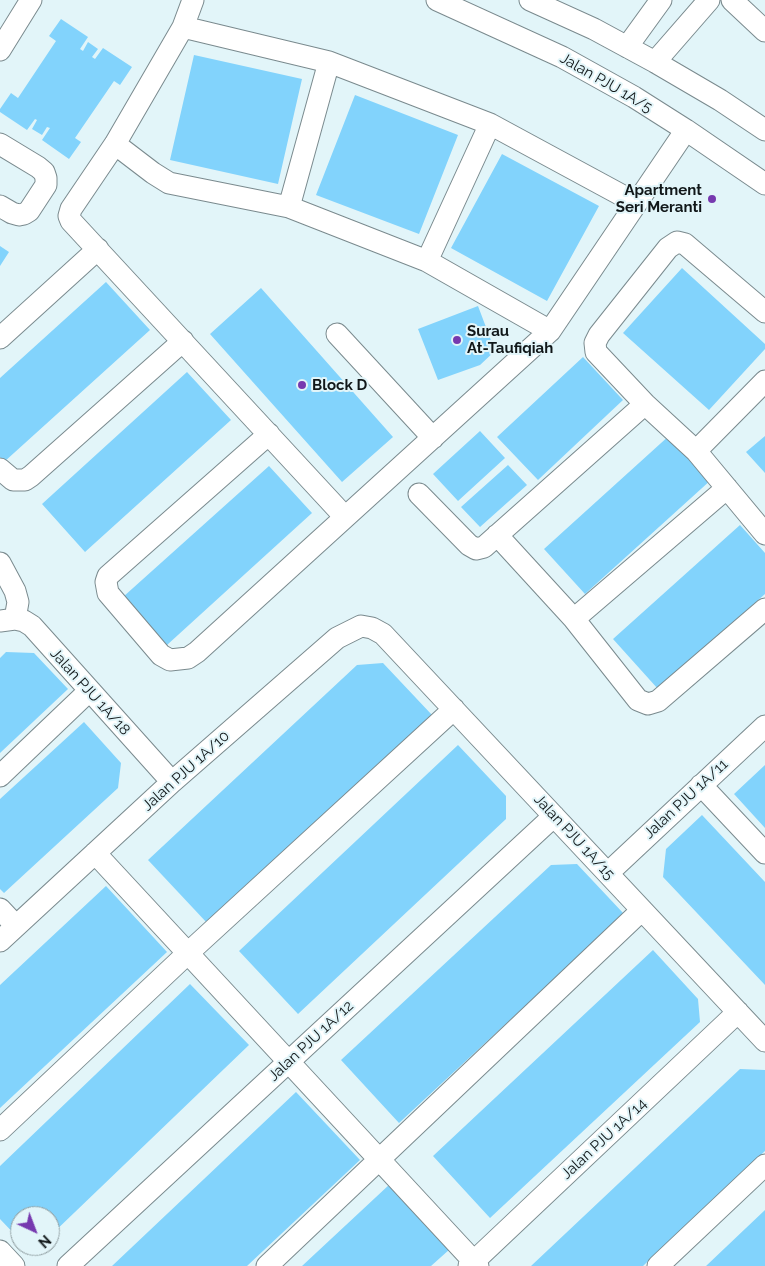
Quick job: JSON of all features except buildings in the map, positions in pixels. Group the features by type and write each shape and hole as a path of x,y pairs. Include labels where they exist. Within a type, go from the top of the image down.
{"street":[{"path":"0,50 31,0"},
{"path":"192,0 183,27 115,144 71,210 71,221 345,517"},
{"name":"Jalan PJU 1A/5","path":"438,0 562,57 634,97 765,184"},
{"path":"530,0 627,46 720,100 765,130"},
{"path":"627,46 661,0"},
{"path":"655,62 709,0"},
{"path":"732,0 765,31"},
{"path":"183,27 329,62 490,124 636,203"},
{"path":"289,207 329,62"},
{"path":"427,262 490,124"},
{"path":"268,434 108,576 106,582 108,593 162,655 170,660 188,658 197,652 550,331 686,130"},
{"path":"0,144 38,167 44,172 46,178 46,185 29,211 19,215 12,214 0,206"},
{"path":"115,144 152,174 169,183 289,207 427,262 550,331"},
{"path":"765,312 685,244 677,242 668,248 599,335 596,343 596,352 645,404 696,450 765,534"},
{"path":"0,338 98,249"},
{"path":"337,334 433,438"},
{"path":"0,469 13,480 25,480 31,476 182,341"},
{"path":"696,450 765,381"},
{"path":"419,494 469,545 476,549 484,547 645,404"},
{"path":"574,619 727,488"},
{"path":"497,535 574,619 638,700 648,704 658,701 765,609"},
{"path":"0,562 15,591 18,602 8,620"},
{"name":"Jalan PJU 1A/18","path":"8,620 24,621 32,626 172,782"},
{"name":"Jalan PJU 1A/10","path":"0,940 172,782 337,638 360,626 372,628 383,634"},
{"name":"Jalan PJU 1A/15","path":"383,634 765,1041"},
{"path":"0,776 89,691"},
{"path":"0,1130 188,953 454,709"},
{"name":"Jalan PJU 1A/11","path":"608,873 765,726"},
{"path":"701,785 765,853"},
{"name":"Jalan PJU 1A/12","path":"68,1266 554,816"},
{"path":"95,853 379,1159 474,1265"},
{"path":"0,909 16,926"},
{"path":"267,1266 642,910"},
{"name":"Jalan PJU 1A/14","path":"474,1265 738,1012"},
{"path":"658,1266 765,1164"},
{"path":"0,1251 14,1266"}],"place":[{"name":"Apartment Seri Meranti","path":"712,199"},
{"name":"Surau At-Taufiqiah","path":"457,340"},
{"name":"Block D","path":"302,385"}]}
